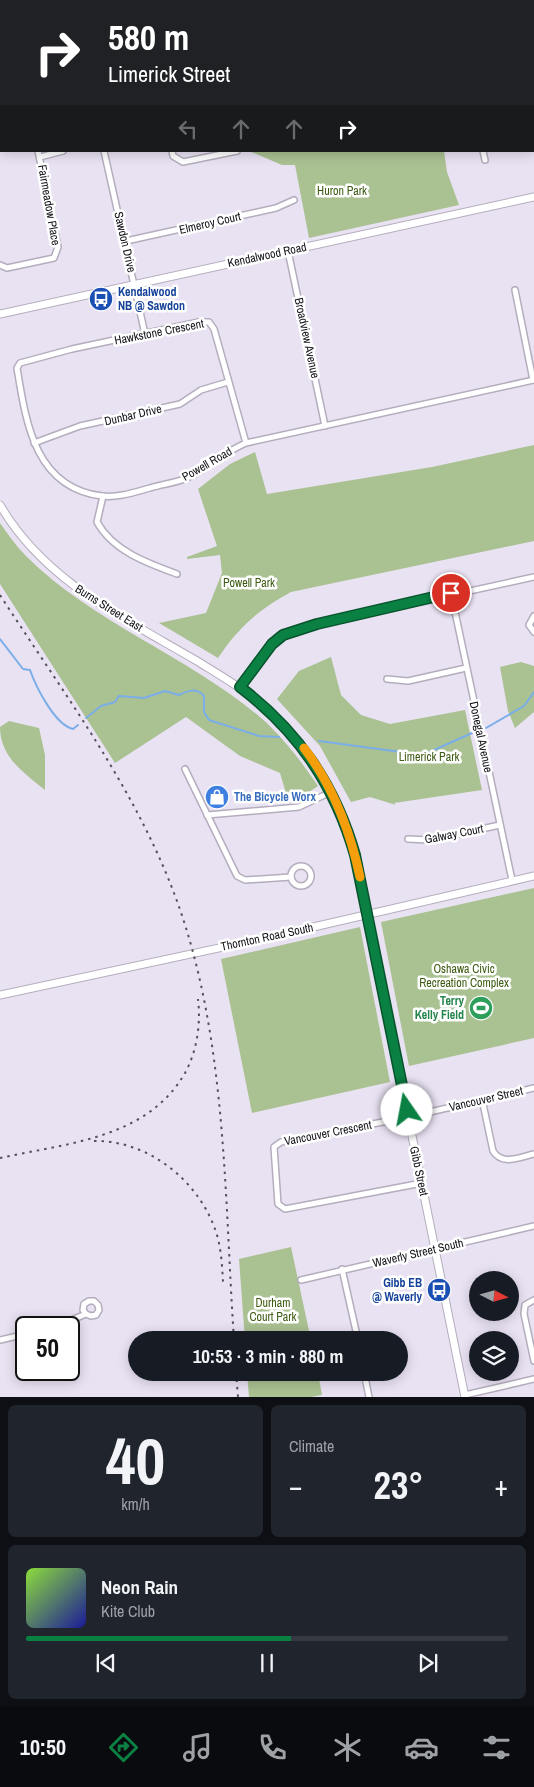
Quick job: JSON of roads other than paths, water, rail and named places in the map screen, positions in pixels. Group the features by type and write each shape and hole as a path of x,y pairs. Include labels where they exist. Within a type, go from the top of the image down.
{"street":[{"name":"Fairmeadow Place","path":"0,265 7,268 54,258 58,247 39,154 55,152"},
{"name":"Sawdon Drive","path":"104,152 126,241 145,334"},
{"path":"172,152 173,156 182,162 232,152"},
{"path":"483,152 485,160"},
{"name":"Kendalwood Road","path":"0,314 534,197"},
{"name":"Elmeroy Court","path":"126,241 276,208 294,200"},
{"name":"Broadview Avenue","path":"288,251 325,426"},
{"path":"515,290 533,380"},
{"name":"Hawkstone Crescent","path":"17,368 20,363 72,349 199,322 209,322 214,329 246,443"},
{"name":"Powell Road","path":"17,368 21,394 34,443 46,467 74,490 103,496 124,495 188,478 230,449 246,443 533,380"},
{"name":"Dunbar Drive","path":"34,443 80,426 180,404 201,390 228,382"},
{"path":"103,496 97,522 109,541 148,563 177,574"},
{"name":"Burns Street East","path":"0,505 36,552 69,584 240,687"},
{"path":"240,687 272,644 283,635 317,624 451,593 534,577"},
{"name":"Donegal Avenue","path":"451,593 512,880"},
{"path":"534,616 529,625 534,632"},
{"path":"387,679 408,681 466,668"},
{"name":"Gibb Street","path":"240,687 289,730 309,755 331,792 353,848 465,1396"},
{"path":"185,769 237,876 245,880 291,877"},
{"path":"207,815 299,807 331,792"},
{"name":"Galway Court","path":"408,839 429,840 500,825"},
{"name":"Thornton Road South","path":"0,995 367,915 534,876"},
{"name":"Vancouver Street","path":"408,1117 534,1088"},
{"path":"482,1100 493,1151 497,1157 503,1160 534,1154"},
{"name":"Vancouver Crescent","path":"408,1117 277,1144 273,1152 278,1204 281,1208 289,1210 422,1183"},
{"name":"Waverly Street South","path":"301,1280 534,1226"},
{"path":"342,1269 356,1331"},
{"path":"534,1300 525,1305 524,1314 534,1361"},
{"path":"80,1316 86,1314"},
{"path":"0,1340 15,1337"},
{"path":"465,1396 534,1379"},
{"path":"366,1381 369,1397"}],"waterway":[{"path":"0,639 23,669 30,670 41,695 53,713 66,726 73,729 78,725"},
{"path":"86,718 101,706 115,702 119,696 144,698 165,691 179,695 188,691 198,691 204,696 204,712 209,720 259,736 279,737"},
{"path":"486,728 524,706 534,692"},
{"path":"319,741 423,755 472,733"}],"railway":[{"path":"0,595 95,739 138,814 174,893 191,946 204,1001 214,1057 225,1170 234,1331"},
{"path":"0,1158 103,1135 127,1125 149,1112 169,1095 185,1073 193,1056 199,1018 198,999"},
{"path":"94,1141 114,1142 133,1147 151,1155 183,1179 207,1211 215,1229 220,1248 223,1282"},
{"path":"237,1381 238,1397"}],"place":[{"name":"Kendalwood NB @ Sawdon","path":"101,299"},
{"name":"The Bicycle Worx","path":"217,797"},
{"name":"Terry Kelly Field","path":"481,1008"},
{"name":"Gibb EB @ Waverly","path":"439,1290"}],"park label":[{"name":"Huron Park","path":"342,191"},
{"name":"Powell Park","path":"249,583"},
{"name":"Limerick Park","path":"429,757"},
{"name":"Oshawa Civic Recreation Complex","path":"464,976"},
{"name":"Durham Court Park","path":"273,1310"}]}
